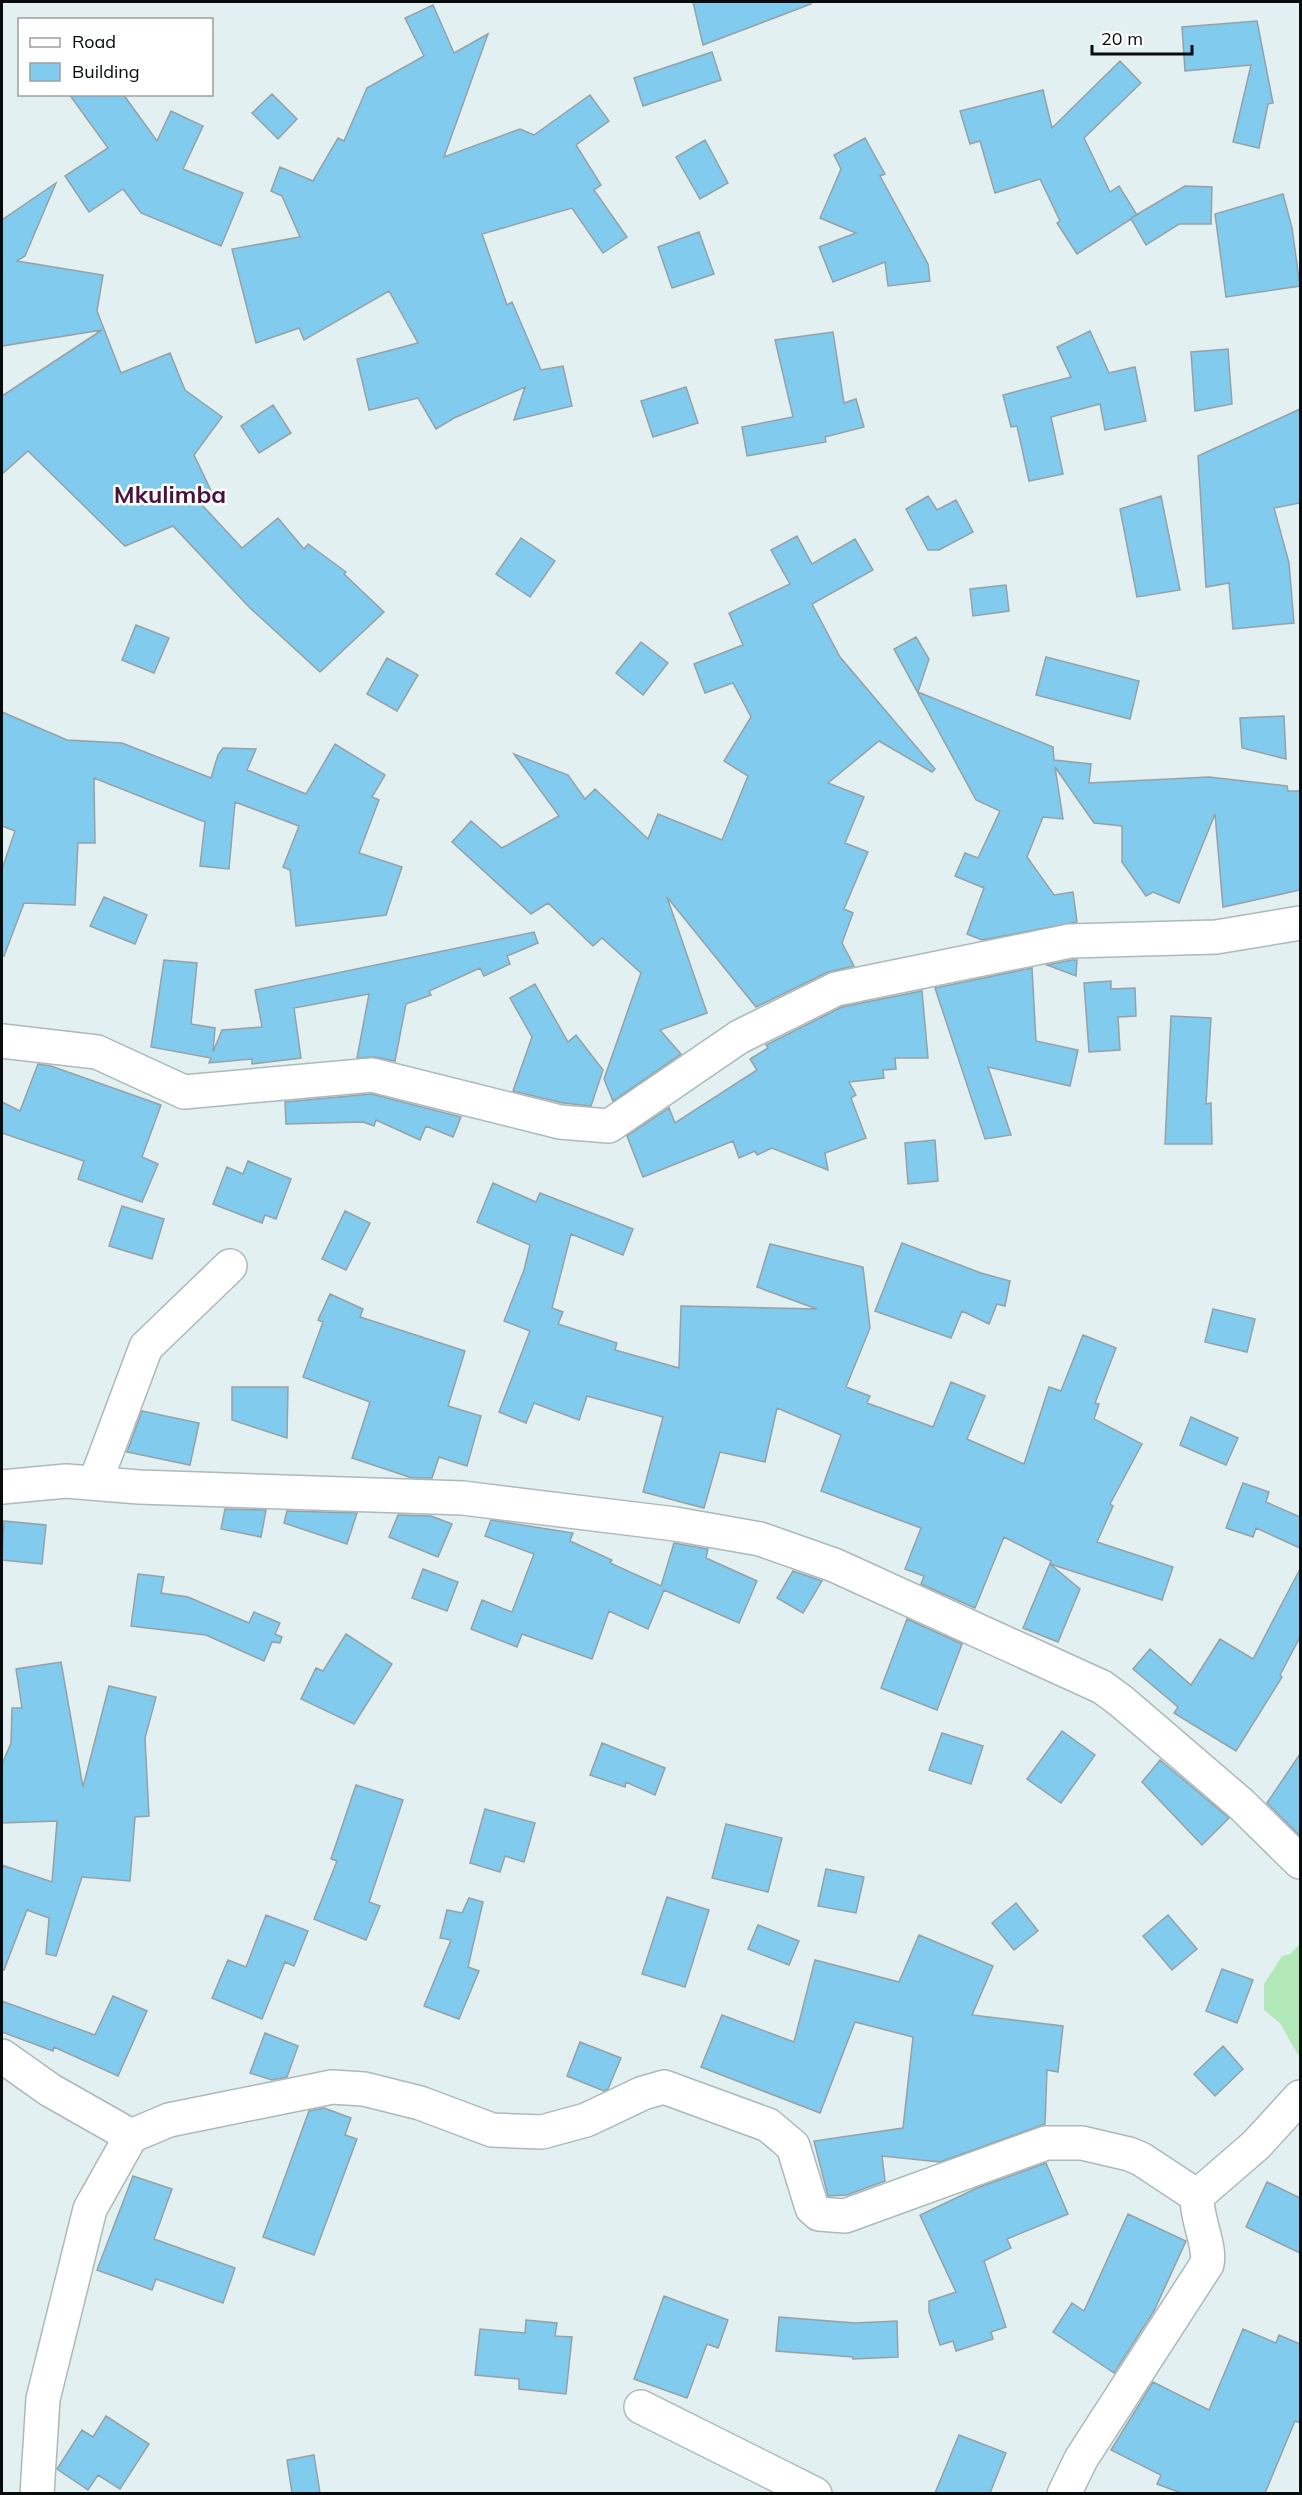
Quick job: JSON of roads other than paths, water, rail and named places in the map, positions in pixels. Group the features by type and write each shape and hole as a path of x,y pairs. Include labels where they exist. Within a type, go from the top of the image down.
{"street":[{"path":"2,1041 97,1052 184,1092 372,1075 560,1122 609,1126 739,1037 836,989 1070,941 1216,937 1300,923"},
{"path":"95,1483 146,1347 230,1266"},
{"path":"2,1486 57,1481 463,1498 675,1524 760,1539 834,1565 1102,1687 1232,1797 1300,1862"},
{"path":"2,2056 50,2090 131,2136"},
{"path":"37,2493 43,2399 90,2210 131,2136 169,2120 332,2087 364,2089 420,2103 492,2130 542,2132 586,2120 643,2093 664,2087 768,2125 780,2134 793,2146 812,2208 819,2214 844,2216 1046,2143 1082,2143 1129,2154 1197,2196"},
{"path":"1064,2493 1081,2459 1207,2264 1205,2240 1196,2214 1197,2196 1256,2145 1300,2097"},
{"path":"641,2407 815,2493"}],"district":[{"name":"Mkulimba","path":"170,495"}]}
